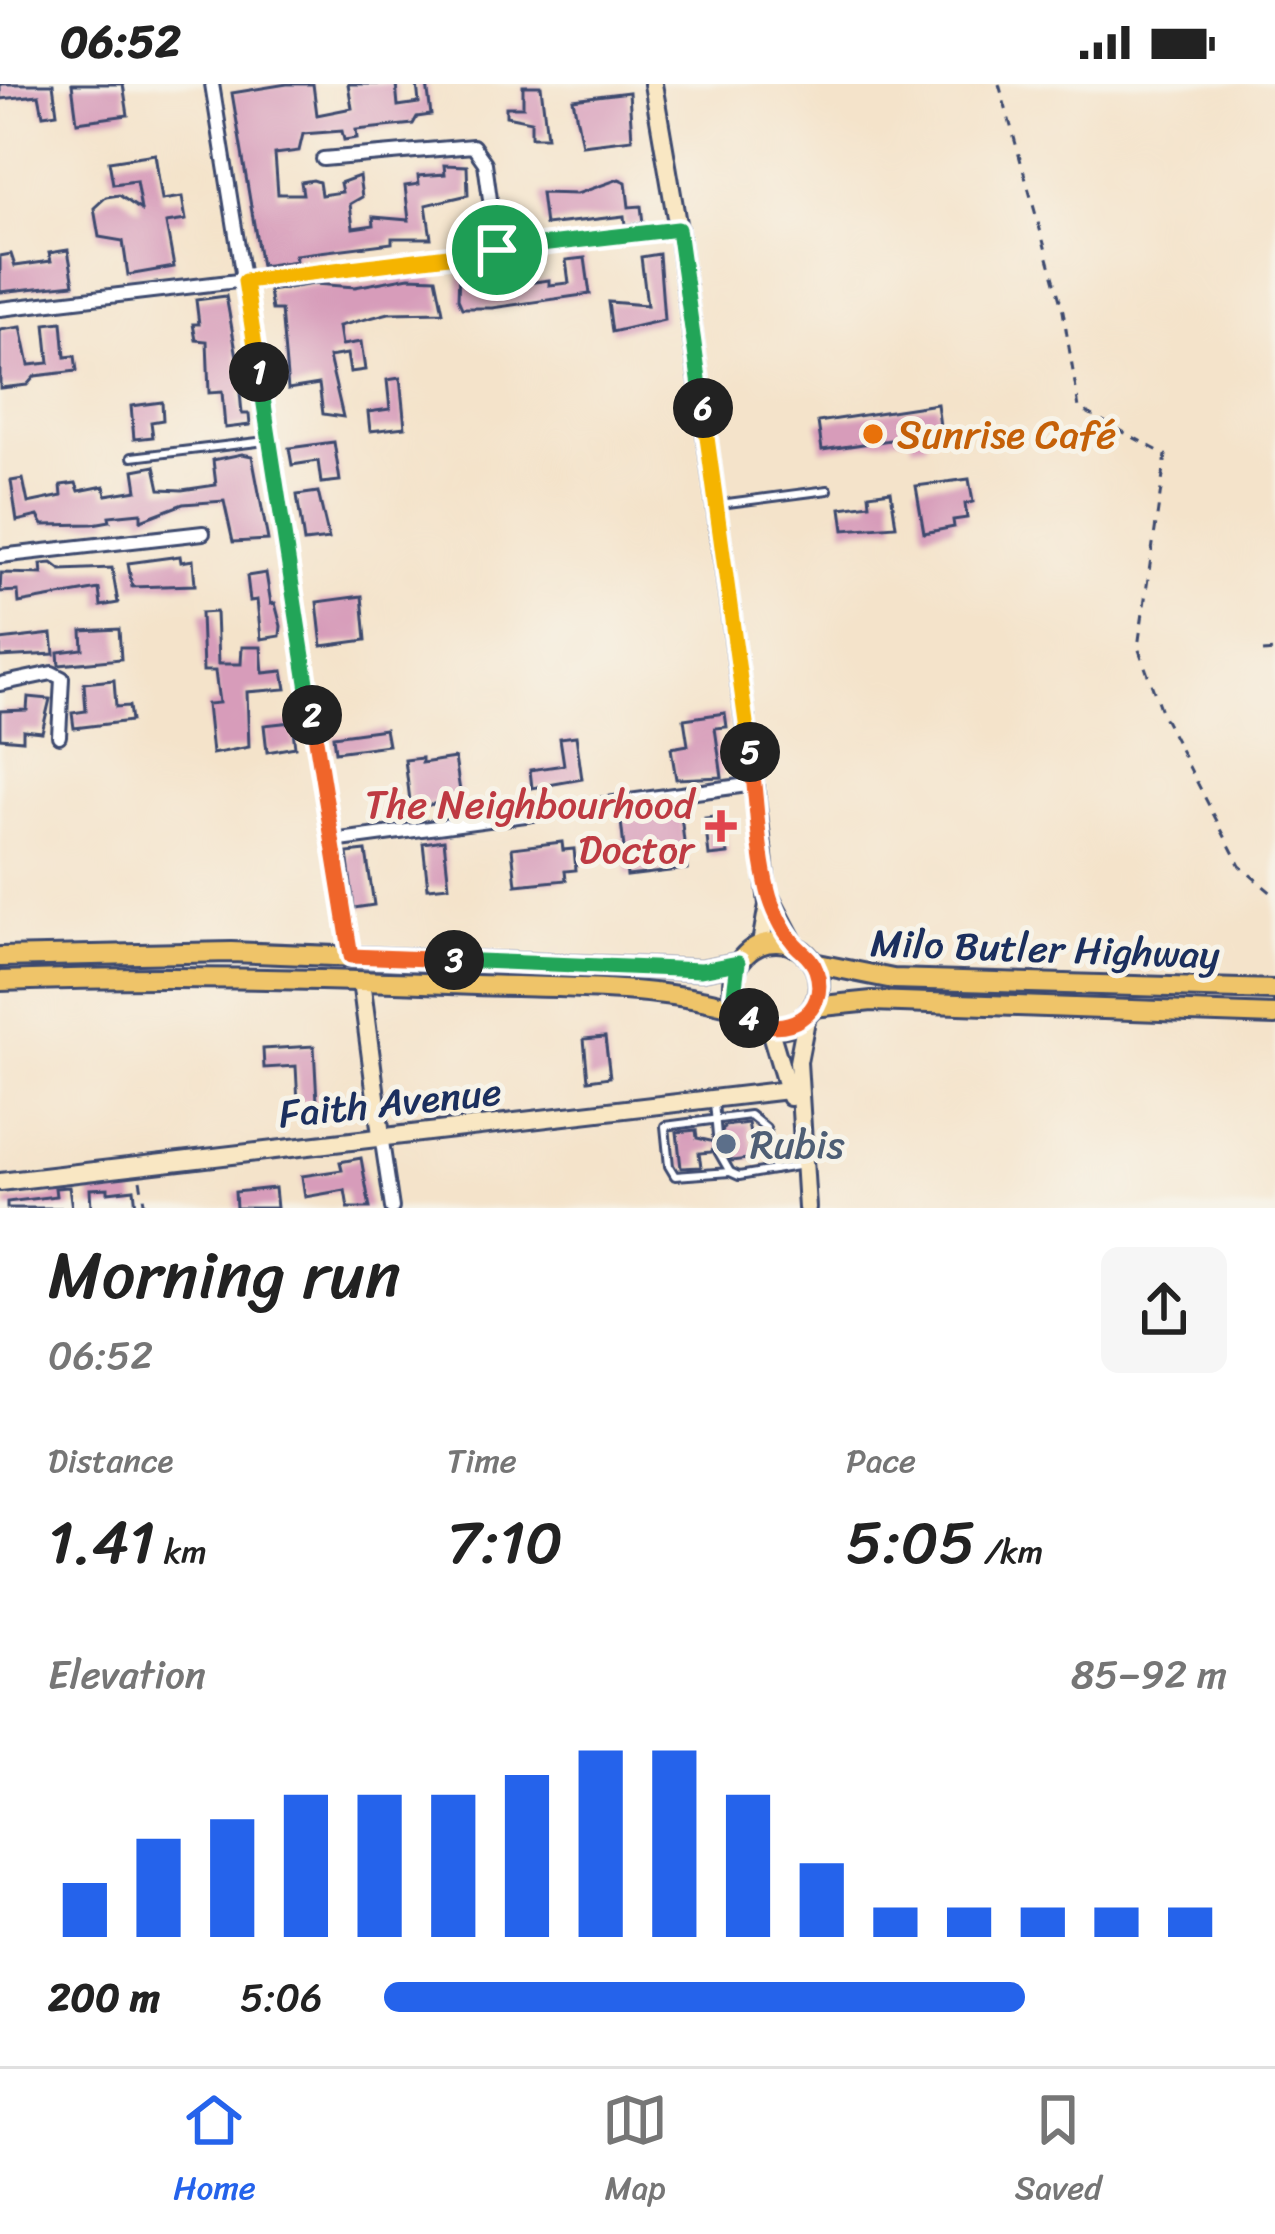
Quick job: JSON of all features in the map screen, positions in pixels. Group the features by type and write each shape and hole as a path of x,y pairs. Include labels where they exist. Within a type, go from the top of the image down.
{"main road":[{"path":"0,957 156,952 701,970 738,963 761,944 795,946 813,963 819,986 810,1011 793,1024 769,1028 740,1009 661,994 361,981 0,981"},
{"path":"738,963 732,986 740,1009"},
{"name":"Milo Butler Highway","path":"813,963 893,979 1275,990"},
{"name":"Milo Butler Highway","path":"810,1011 872,1001 1275,1015"}],"street":[{"path":"212,84 351,956"},
{"path":"652,84 678,229 754,784 767,889 761,944"},
{"path":"323,159 472,146 485,163 497,250"},
{"path":"0,310 678,229"},
{"path":"0,556 202,533"},
{"path":"0,684 52,673 62,678 59,736"},
{"path":"333,842 754,784"},
{"path":"767,889 795,946"},
{"path":"361,981 392,1208"},
{"path":"806,1208 798,1050 810,1011"},
{"path":"769,1028 798,1113"},
{"name":"Faith Avenue","path":"0,1182 788,1090"}],"lane":[{"path":"132,457 269,441"},
{"path":"717,504 828,490"},
{"path":"713,1099 717,1136"},
{"path":"774,1170 763,1122 750,1115 665,1126 669,1166 676,1176 740,1175 774,1170 803,1165"},
{"path":"718,1151 730,1172"}],"path":[{"path":"999,84 1064,311 1079,408 1166,454 1138,646 1162,714 1240,866 1275,896"},
{"path":"1263,652 1275,651"},
{"path":"138,1165 145,1208"}],"building":[{"path":"0,84 53,84 57,113 43,115 39,95 0,99"},
{"path":"72,84 123,84 128,115 77,122"},
{"path":"313,84 317,115 352,108 348,84 396,84 398,106 419,103 417,84 427,84 431,115 417,117 413,124 356,130 357,138 344,140 342,131 303,134 299,151 275,154 278,194 303,194 301,182 313,180 319,182 321,195 342,192 340,183 359,176 362,197 350,204 353,228 374,225 373,217 409,220 405,186 419,184 418,176 445,174 444,165 467,166 468,195 426,205 431,238 392,238 392,243 295,255 296,261 261,266 232,93"},
{"path":"523,86 541,86 547,137 531,137 531,121 506,116 506,107 523,107"},
{"path":"629,92 632,139 582,145 573,99"},
{"path":"155,154 162,200 182,197 186,220 166,223 174,267 128,275 123,241 99,237 94,208 106,197 119,195 141,210 136,181 113,184 109,161"},
{"path":"619,179 626,182 629,207 641,206 643,223 625,225 624,216 545,225 541,193 577,194"},
{"path":"68,250 74,284 0,292 0,256 11,254 15,266 51,261 49,253"},
{"path":"659,254 664,320 612,332 608,302 647,305 641,257"},
{"path":"585,258 590,294 492,308 462,308 458,299 459,273 530,268 534,282 569,283 566,260"},
{"path":"409,277 436,278 443,312 389,313 339,326 342,345 361,342 365,370 350,372 347,354 329,357 343,417 323,414 319,384 288,389 281,310 272,310 269,291 314,284 355,287"},
{"path":"226,296 240,373 247,380 248,391 240,392 242,414 249,414 250,425 225,428 222,392 209,393 207,341 196,340 193,324 199,324 196,300"},
{"path":"62,322 65,357 75,356 77,371 35,376 27,385 0,388 0,330 21,327 29,365 49,363 45,324"},
{"path":"400,378 405,427 370,431 368,412 390,409 387,380"},
{"path":"162,402 163,420 151,422 153,437 134,439 131,406"},
{"path":"937,404 940,426 925,428 927,444 912,446 911,437 822,450 818,422"},
{"path":"334,442 340,481 321,483 318,461 292,465 289,448"},
{"path":"252,456 268,540 233,542 224,501 183,504 141,520 141,513 109,516 110,521 93,524 43,525 38,516 17,521 11,481 23,479 28,503 62,496 61,485 76,483 79,491 104,486 106,495 137,490 134,470 155,466 160,489 182,490 216,485 213,460"},
{"path":"969,479 973,502 965,504 967,518 953,520 954,527 924,533 916,486"},
{"path":"891,491 896,526 844,530 841,508 870,504 869,494"},
{"path":"318,492 329,539 304,542 297,495"},
{"path":"180,556 181,562 193,560 195,585 132,587 128,563"},
{"path":"52,563 61,570 112,568 118,603 101,606 99,589 19,603 18,591 0,592 1,573 42,574 41,564"},
{"path":"266,573 271,604 275,603 281,626 280,636 261,639 257,600 250,601 247,576"},
{"path":"362,596 366,640 322,646 317,602"},
{"path":"216,612 218,664 241,664 242,647 261,647 263,673 283,671 286,689 247,692 249,747 212,754 207,704 219,703 215,671 203,671 201,613"},
{"path":"119,629 121,659 59,665 58,652 83,649 82,631"},
{"path":"52,634 54,654 0,657 0,640"},
{"path":"114,680 116,707 129,706 131,721 74,728 72,713 86,711 84,683"},
{"path":"28,697 50,699 42,732 23,730 23,740 0,738 0,711 27,710"},
{"path":"725,713 727,727 715,728 722,777 676,779 671,748 688,745 684,719"},
{"path":"292,722 295,747 267,752 264,725"},
{"path":"385,729 388,745 335,752 333,736"},
{"path":"576,736 582,779 532,788 530,770 564,765 560,738"},
{"path":"422,758 422,763 455,758 461,798 411,809 405,760"},
{"path":"681,815 687,869 627,876 621,821"},
{"path":"723,816 728,854 709,856 705,818"},
{"path":"444,840 449,886 428,888 423,843"},
{"path":"562,842 563,850 574,849 576,870 565,871 566,880 516,885 512,848"},
{"path":"366,851 374,905 354,908 347,853"},
{"path":"605,1037 610,1077 588,1080 584,1039"},
{"path":"314,1046 317,1102 298,1103 296,1066 264,1068 263,1049"},
{"name":"Rubis","path":"748,1123 755,1158 732,1161 717,1144 711,1152 699,1153 701,1167 681,1168 677,1132 696,1130 697,1138 719,1143 724,1126"},
{"path":"361,1158 370,1208 348,1208 345,1190 305,1197 302,1176 342,1170 340,1162"},
{"path":"69,1187 72,1208 7,1208 7,1202 56,1196 55,1188"},
{"path":"108,1188 108,1192 134,1189 136,1208 91,1208 90,1189"},
{"path":"275,1188 277,1208 236,1208 235,1192"}],"place":[{"name":"Sunrise Café","path":"873,434"},
{"name":"The Neighbourhood Doctor","path":"721,826"},
{"name":"Rubis","path":"726,1144"}],"route":[{"path":"678,229 767,889 789,936 813,963 818,978 813,1007 793,1024 769,1028 745,1016 732,986 738,963 701,970 351,956 245,281 497,250 678,229"}]}
